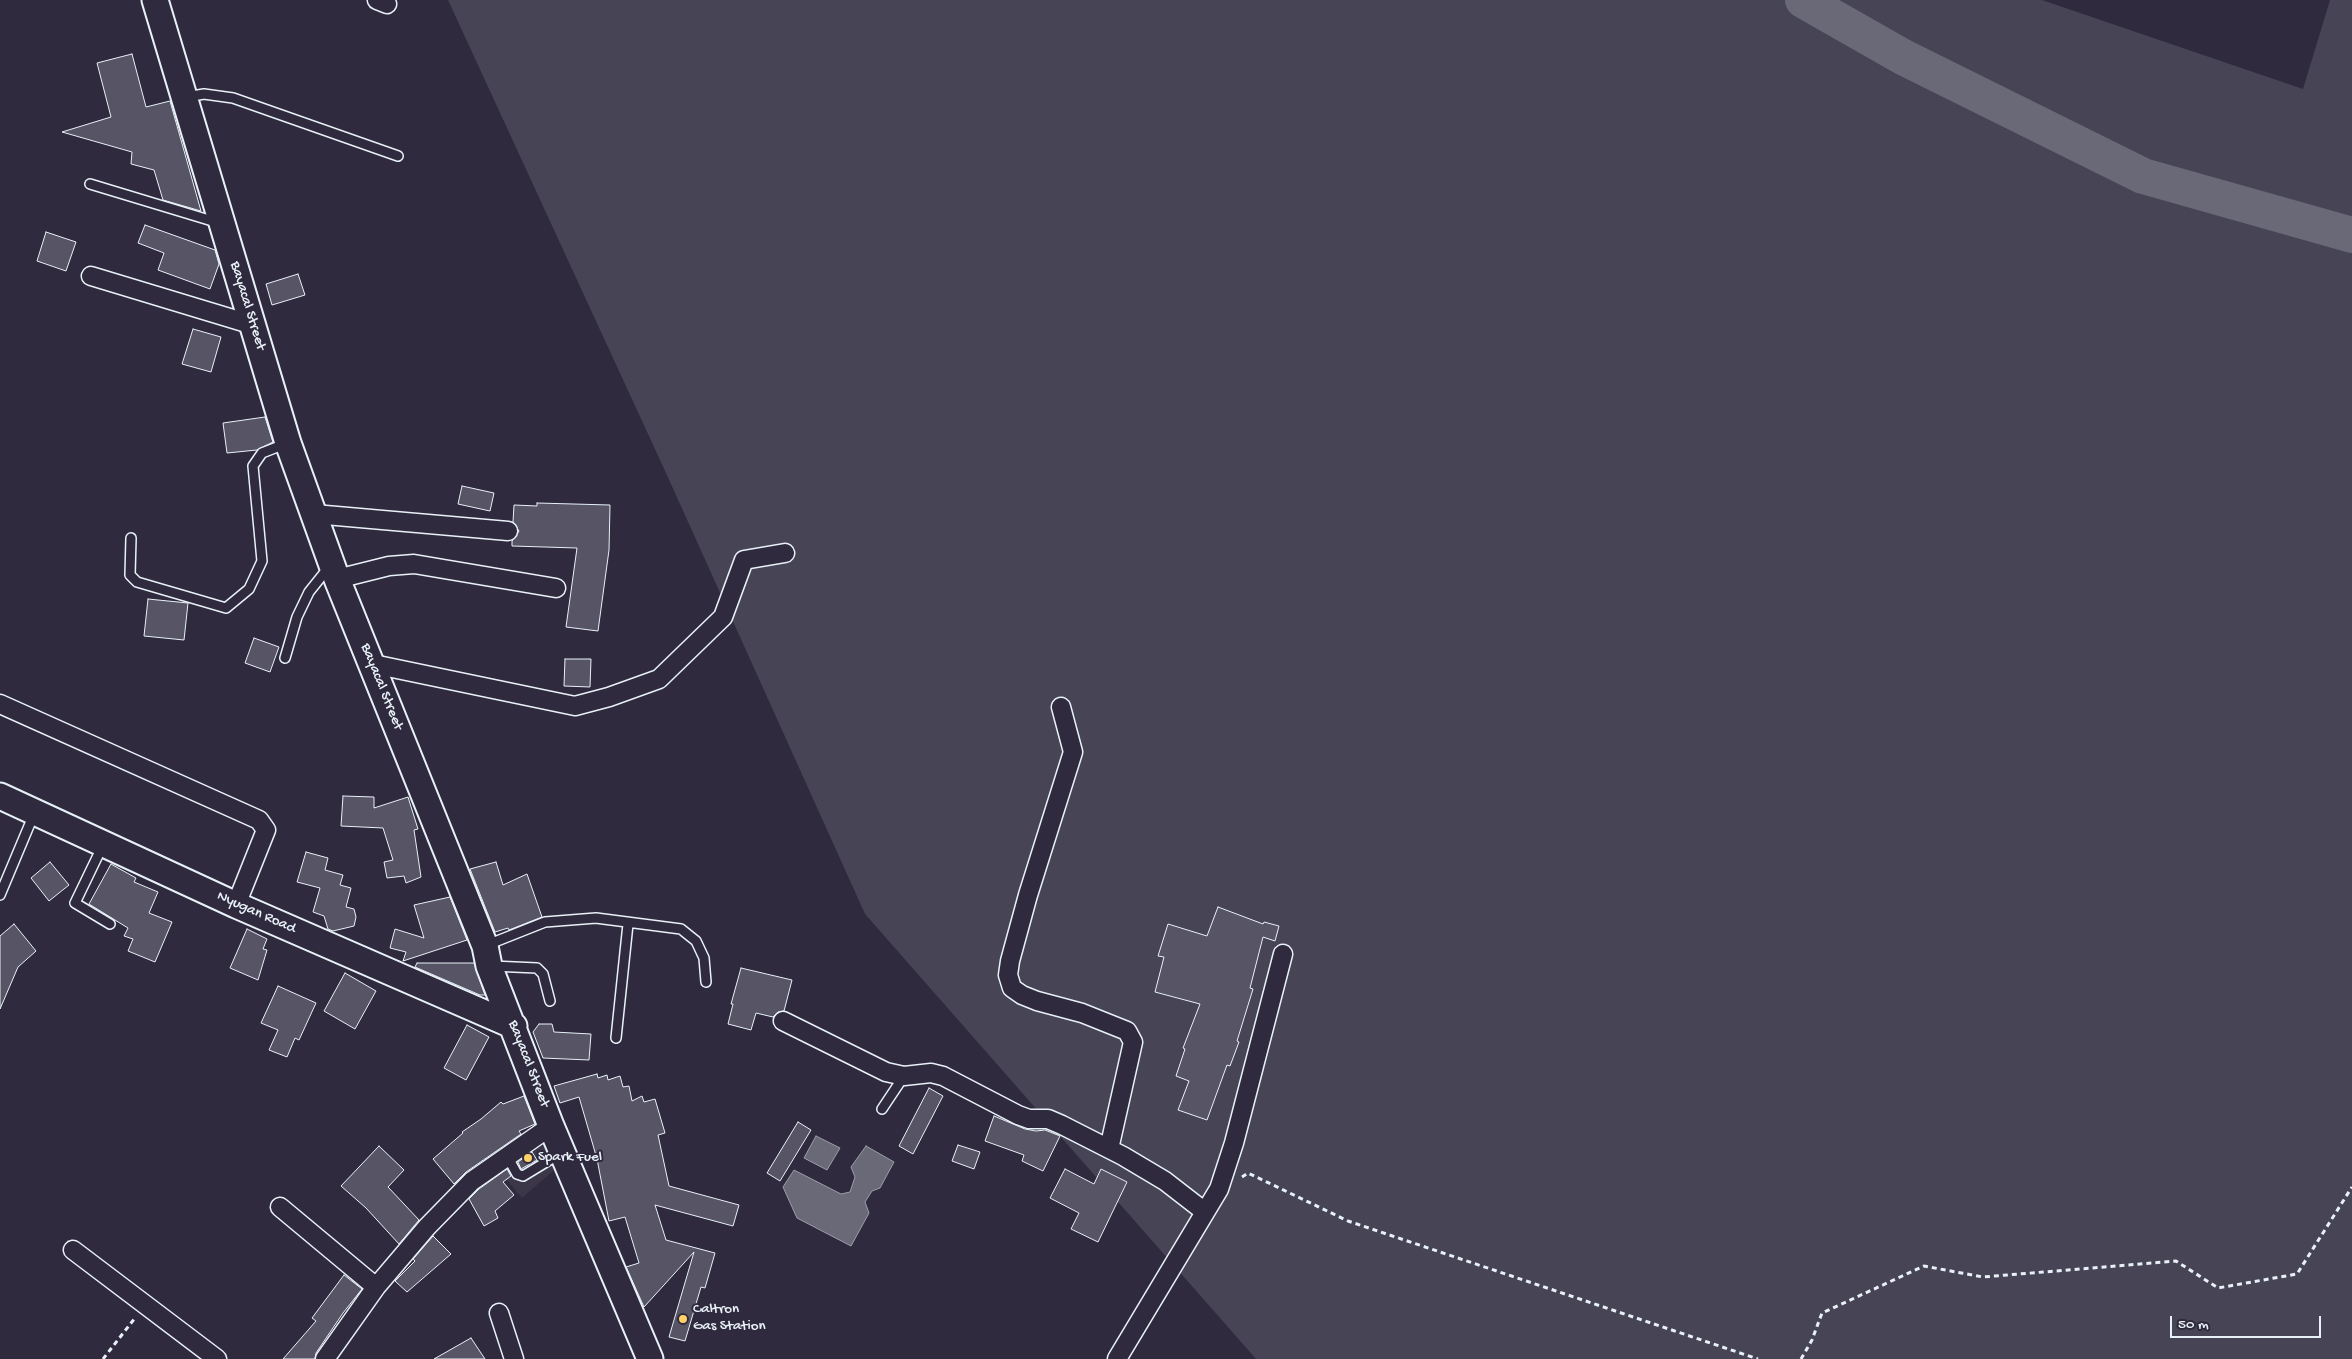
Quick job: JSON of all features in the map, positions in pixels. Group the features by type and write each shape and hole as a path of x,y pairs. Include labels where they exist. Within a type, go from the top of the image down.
{"main road":[{"name":"Bayacal Street","path":"155,0 288,443 334,572 487,956 551,1126 650,1359"},
{"name":"Nyugan Road","path":"0,796 236,905 514,1026"}],"street":[{"path":"91,276 253,325"},
{"path":"314,514 508,531"},
{"path":"372,664 575,706 609,697 659,679 722,617 744,560 785,554"},
{"path":"334,572 414,564 556,588"},
{"path":"0,704 260,820 266,830 236,905"},
{"path":"1061,707 1073,752 1028,896 1008,975 1012,988 1037,1002 1082,1013 1127,1030 1133,1042 1108,1149"},
{"path":"1117,1359 1219,1189 1234,1143 1283,954"},
{"path":"783,1021 886,1072 904,1076 931,1074 943,1076 1004,1109 1029,1119 1048,1119 1108,1149 1165,1181 1205,1212"},
{"path":"325,1359 376,1287 427,1227 472,1181 551,1126"},
{"path":"280,1207 376,1287"},
{"path":"74,1250 217,1359"},
{"path":"499,1313 514,1359"}],"lane":[{"path":"184,97 204,94 233,98 398,156"},
{"path":"90,184 222,224"},
{"path":"131,538 130,575 137,582 226,608 249,589 262,562 253,466 262,453 288,443"},
{"path":"285,658 297,617 308,592 334,572"},
{"path":"0,895 35,813"},
{"path":"103,844 75,903 110,924"},
{"path":"487,956 545,922 596,918 628,924 682,929 696,941 704,958 706,982"},
{"path":"616,1038 628,924"},
{"path":"487,956 537,968 543,974 550,1001"},
{"path":"882,1109 904,1076"},
{"path":"506,1156 517,1174 523,1176 562,1152"}],"path":[{"path":"1219,1189 1248,1174 1348,1221 1758,1359"},
{"path":"1801,1359 1812,1340 1822,1313 1924,1266 1983,1277 2176,1261 2218,1288 2296,1274 2352,1187"},
{"path":"103,1359 145,1306"}],"shaded area":[{"path":"448,0 2042,0 2303,89 2330,0 2352,0 2352,1359 1256,1359 865,914 666,473"},
{"path":"540,1130 554,1170 522,1198 492,1162"}],"water":[{"path":"816,1136 840,1148 827,1170 804,1158"},
{"path":"866,1146 894,1162 880,1188 872,1191 865,1202 869,1213 851,1246 797,1218 783,1187 794,1170 841,1194 850,1192 855,1177 851,1167"}],"building":[{"path":"132,54 146,107 170,101 201,211 163,200 154,170 131,164 132,152 62,132 111,117 97,63"},
{"path":"145,225 215,250 219,264 210,289 158,270 164,253 138,243"},
{"path":"46,232 76,242 66,271 37,261"},
{"path":"298,274 305,295 272,305 266,284"},
{"path":"193,329 221,337 211,372 182,364"},
{"path":"265,417 273,442 257,450 227,453 223,423"},
{"path":"462,486 494,493 490,511 458,504"},
{"path":"537,503 610,505 609,550 598,631 566,627 577,548 512,546 512,541 519,531 513,522 514,505 537,506"},
{"path":"148,599 188,603 184,640 144,636"},
{"path":"254,638 279,647 270,672 245,663"},
{"path":"565,659 591,659 590,687 564,686"},
{"path":"343,796 374,797 374,808 408,797 418,829 414,830 421,877 406,883 404,876 387,878 384,862 393,860 383,828 341,826"},
{"path":"306,852 328,858 325,870 343,875 340,885 351,888 346,907 354,909 356,917 354,926 333,931 328,929 324,916 313,912 320,888 297,882"},
{"path":"50,862 69,885 49,901 31,878"},
{"path":"496,862 503,885 527,874 542,917 509,930 508,928 495,932 470,869"},
{"path":"111,864 136,878 134,882 158,892 149,913 172,922 155,962 128,951 133,939 124,936 128,928 89,904"},
{"path":"450,897 467,940 403,961 406,952 390,948 395,929 424,938 414,905"},
{"path":"1218,907 1263,924 1264,922 1279,926 1275,941 1263,937 1250,988 1253,989 1237,1041 1239,1042 1230,1066 1227,1065 1207,1120 1178,1110 1189,1081 1176,1076 1185,1049 1183,1048 1200,1004 1155,992 1164,957 1158,956 1168,924 1207,936"},
{"path":"14,924 36,951 18,967 0,1009 0,936"},
{"path":"247,929 267,939 263,949 267,950 258,980 230,968"},
{"path":"417,963 474,963 485,995 480,995 415,967"},
{"path":"741,968 792,980 784,1011 778,1012 773,1017 756,1013 751,1030 728,1024 733,1004 731,1004"},
{"path":"345,973 376,991 355,1029 324,1011"},
{"path":"278,986 316,1003 299,1040 295,1038 287,1057 269,1050 278,1030 261,1023"},
{"path":"539,1024 552,1024 554,1032 591,1034 589,1060 543,1058 533,1032"},
{"path":"467,1025 489,1037 466,1080 444,1068"},
{"path":"597,1074 598,1078 607,1075 608,1080 620,1076 623,1087 629,1086 632,1101 642,1096 644,1102 655,1099 665,1133 658,1135 669,1186 739,1205 733,1226 655,1205 666,1240 715,1253 705,1288 701,1287 685,1341 669,1337 694,1252 644,1307 626,1267 639,1263 625,1217 609,1221 597,1159 579,1097 560,1103 554,1086"},
{"path":"929,1088 943,1096 913,1154 899,1146"},
{"path":"524,1096 535,1124 519,1131 521,1134 466,1172 454,1184 433,1159 462,1132 501,1102 503,1104"},
{"path":"994,1116 1025,1129 1045,1130 1060,1136 1043,1171 1022,1161 1024,1155 985,1141"},
{"path":"798,1122 811,1130 780,1181 767,1173"},
{"path":"958,1145 980,1152 974,1169 952,1161"},
{"path":"379,1146 404,1170 388,1187 419,1220 399,1244 366,1208 341,1186"},
{"name":"Spark Fuel","path":"532,1152 537,1160 521,1169 518,1162"},
{"path":"507,1169 511,1176 503,1182 514,1195 495,1211 498,1218 484,1226 469,1199 479,1189"},
{"path":"1065,1169 1094,1184 1101,1169 1127,1182 1098,1242 1071,1229 1079,1213 1050,1198"},
{"path":"433,1236 451,1254 407,1292 395,1281 415,1261 413,1259"},
{"path":"344,1275 362,1289 316,1353 315,1359 283,1359 316,1321 312,1318"},
{"path":"471,1338 485,1359 434,1359"}],"waterway":[{"path":"1803,0 1903,57 2143,176 2352,235"}],"place":[{"name":"Spark Fuel","path":"528,1158"},
{"name":"Caltron Gas Station","path":"683,1319"}]}
